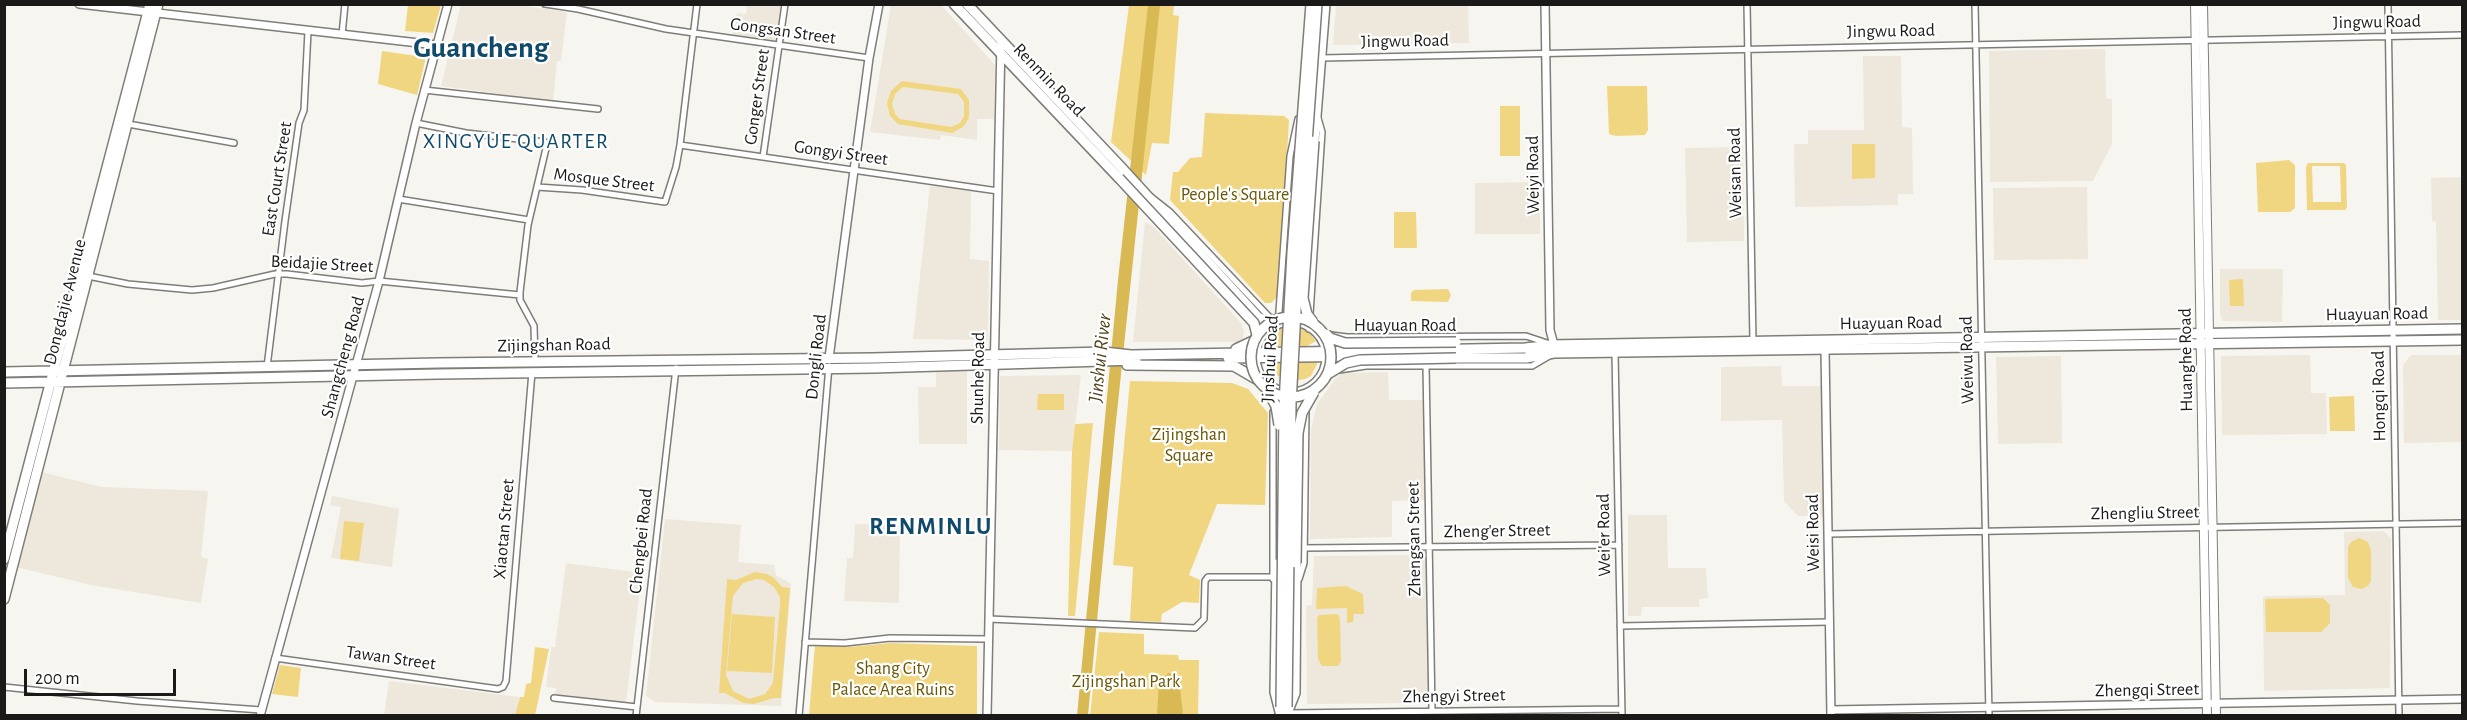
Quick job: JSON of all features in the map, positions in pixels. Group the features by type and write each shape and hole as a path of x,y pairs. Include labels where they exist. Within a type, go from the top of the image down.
{"main road":[{"name":"Renmin Road","path":"954,4 1154,214 1254,323 1258,338"},
{"path":"1131,357 1183,349 1233,349 1246,346 1275,323 1283,311 1287,287 1309,4"},
{"name":"Jinshui Road","path":"1284,712 1286,369 1309,4"},
{"name":"Jinshui Road","path":"1284,712 1291,404 1317,4"},
{"path":"1131,357 1183,365 1234,366 1269,387 1275,395 1292,398 1304,396 1324,375 1332,352 1315,329 1307,314 1303,298 1324,4"},
{"name":"Huanghe Road","path":"2194,4 2200,40"},
{"name":"Huanghe Road","path":"2203,4 2200,40 2211,703 2207,716"},
{"name":"Renmin Road","path":"967,5 1121,167 1258,317 1275,323"},
{"name":"Dongdajie Avenue","path":"4,599 128,124 153,8"},
{"name":"Dongdajie Avenue","path":"4,559 153,8"},
{"name":"Huayuan Road","path":"1275,323 1293,317 1330,338 1345,343 1515,342 1554,349 1615,353 1825,350 1982,342"},
{"name":"Huayuan Road","path":"2205,339 2463,329"},
{"path":"1258,338 1251,358 1258,380"},
{"name":"Huayuan Road","path":"1324,375 1346,363 1360,360 1526,358 1554,349 1753,342 2463,340"},
{"path":"1131,357 1554,349"},
{"name":"Zijingshan Road","path":"4,372 1104,352 1131,357"},
{"name":"Zijingshan Road","path":"4,383 532,372 829,369 1103,362 1131,357"},
{"path":"1269,387 1279,420 1275,692 1284,712"},
{"path":"1284,712 1295,693 1298,433 1302,413 1311,389"},
{"name":"Huanghe Road","path":"2211,703 2216,716"}],"street":[{"path":"79,4 153,8 308,31 436,45"},
{"path":"342,35 345,4"},
{"name":"Shangcheng Road","path":"261,713 354,376 424,90 448,4"},
{"name":"Gongsan Street","path":"545,4 693,33 869,58"},
{"path":"680,145 697,4"},
{"name":"Gonger Street","path":"763,157 785,4"},
{"name":"Dongli Road","path":"799,716 829,358 869,58 879,4"},
{"name":"Weiyi Road","path":"1545,4 1550,330 1554,349"},
{"name":"Weisan Road","path":"1747,4 1753,342"},
{"name":"Weiwu Road","path":"1975,4 1989,711"},
{"name":"Hongqi Road","path":"2388,4 2399,716"},
{"name":"East Court Street","path":"267,368 299,123 304,110 308,31"},
{"name":"Jingwu Road","path":"1321,58 2463,35"},
{"name":"Shunhe Road","path":"987,716 1001,41"},
{"path":"424,90 598,109"},
{"path":"1315,329 1347,337 1526,336 1554,349 1532,366 1366,366 1324,375 1325,353 1315,329 1322,132 1317,111"},
{"path":"1275,323 1290,156 1299,117"},
{"name":"Mosque Street","path":"416,123 466,133 545,142 547,147 537,187 582,190 665,202 674,176 680,145"},
{"path":"128,124 234,143"},
{"name":"Gongyi Street","path":"680,145 998,191"},
{"path":"535,362 534,326 520,295 529,220 537,187"},
{"path":"398,199 529,220"},
{"name":"Beidajie Street","path":"88,276 192,290 213,288 278,274 520,295"},
{"path":"1258,338 1261,372 1269,387 1272,577 1277,591"},
{"name":"Weisi Road","path":"1825,350 1831,713"},
{"name":"Wei'er Road","path":"1615,353 1622,712"},
{"name":"Chengbei Road","path":"636,716 677,360"},
{"name":"Zhengsan Street","path":"1426,366 1432,711"},
{"name":"Xiaotan Street","path":"503,687 506,681 532,372"},
{"path":"1296,590 1304,563 1311,389"},
{"name":"Zhengliu Street","path":"1828,534 2463,523"},
{"name":"Zheng'er Street","path":"1304,548 1619,545"},
{"path":"988,619 1195,628 1204,619 1205,581 1208,577 1272,577"},
{"path":"1620,626 1830,622"},
{"path":"805,642 845,644 890,638 988,639"},
{"name":"Tawan Street","path":"275,658 498,689 503,687"},
{"path":"4,687 261,713"},
{"path":"554,698 637,707"},
{"name":"Zhengqi Street","path":"1831,713 2463,699"},
{"name":"Zhengyi Street","path":"1284,712 1622,712"}],"shaded area":[{"path":"461,5 518,5 567,12 561,61 557,61 553,101 441,86"},
{"path":"747,5 781,5 775,43 733,37 737,13 746,14"},
{"path":"891,5 941,5 995,65 994,119 977,119 977,140 941,135 940,140 870,132"},
{"path":"1148,5 1160,5 1088,715 1077,716 1118,280"},
{"path":"1336,5 1468,5 1469,43 1333,45"},
{"path":"2105,49 2106,98 2112,99 2112,144 2093,181 1990,182 1989,51"},
{"path":"1863,56 1901,56 1902,127 1912,128 1913,194 1898,194 1898,205 1795,207 1794,144 1808,144 1808,130 1864,130"},
{"path":"1743,147 1744,241 1687,242 1685,148"},
{"path":"2462,177 2462,320 2438,320 2436,222 2432,221 2431,178"},
{"path":"1540,182 1540,234 1475,234 1475,183"},
{"path":"930,186 971,191 970,259 989,261 988,340 913,339"},
{"path":"2087,187 2088,259 1994,260 1993,188"},
{"path":"1145,222 1153,226 1241,323 1244,332 1242,342 1133,342"},
{"path":"2220,269 2283,269 2282,322 2223,321 2220,314"},
{"path":"2310,355 2311,393 2326,393 2327,434 2222,435 2221,356"},
{"path":"2411,355 2462,355 2462,442 2404,443 2403,365"},
{"path":"2061,356 2062,443 1998,444 1996,357"},
{"path":"1781,366 1782,386 1822,386 1825,517 1798,516 1784,501 1782,420 1721,421 1721,367"},
{"path":"936,371 967,371 967,444 919,444 918,387 936,387"},
{"path":"1388,372 1389,400 1423,400 1425,500 1392,501 1392,537 1310,539 1311,430 1317,404 1342,373"},
{"path":"1081,375 1072,451 999,450 1000,376"},
{"path":"42,472 102,487 208,491 201,557 208,559 201,603 91,585 16,567"},
{"path":"332,496 399,509 392,567 331,558 341,507 330,505"},
{"path":"1628,515 1667,515 1668,568 1706,568 1708,598 1699,599 1699,607 1642,607 1641,616 1628,616"},
{"path":"665,519 741,525 738,562 774,565 776,575 791,584 781,706 655,702 646,696"},
{"path":"855,524 900,525 899,603 844,601 847,558 853,558"},
{"path":"2384,531 2391,539 2390,688 2264,691 2263,598 2265,596 2345,595 2344,532"},
{"path":"1427,555 1429,703 1307,704 1306,606 1312,605 1314,556"},
{"path":"566,563 642,573 626,703 555,695 556,688 546,687 551,647 555,647"},
{"path":"1168,673 1176,674 1183,715 1157,715 1159,682"},
{"path":"389,681 520,697 515,715 384,716"}],"green space":[{"path":"408,5 441,5 433,33 405,31"},
{"path":"1129,5 1174,5 1173,15 1179,16 1169,144 1152,143 1146,175 1111,142"},
{"path":"382,51 424,57 417,95 378,84"},
{"path":"902,81 961,89 969,100 969,118 963,127 952,133 898,124 890,116 887,103 891,91","holes":["903,87 958,94 964,102 964,116 960,123 951,127 900,119 895,114 892,104 895,94"]},
{"path":"1607,86 1647,86 1648,130 1645,135 1616,136 1609,134"},
{"path":"1500,106 1520,106 1520,156 1500,156"},
{"name":"People's Square","path":"1205,113 1284,116 1289,120 1279,295 1271,303 1265,303 1170,200 1173,172 1178,172 1190,158 1202,157"},
{"path":"1852,144 1875,144 1875,178 1852,179"},
{"path":"2289,160 2295,165 2295,208 2290,212 2258,212 2256,163"},
{"path":"2308,163 2344,163 2346,165 2347,207 2345,210 2307,210 2306,167","holes":["2312,166 2340,166 2341,202 2313,202"]},
{"path":"1394,212 1416,212 1417,248 1394,248"},
{"path":"2243,279 2244,306 2230,306 2229,280"},
{"path":"1448,289 1451,295 1448,302 1411,301 1411,293 1414,290"},
{"path":"1292,326 1308,331 1316,341 1307,346 1266,346 1268,338 1277,329"},
{"path":"1320,358 1311,376 1293,381 1273,374 1266,361"},
{"name":"Zijingshan Square","path":"1130,381 1232,383 1248,389 1268,413 1265,505 1217,504 1189,575 1200,580 1199,603 1182,602 1162,614 1161,622 1130,621 1133,567 1113,565"},
{"path":"1038,394 1064,394 1064,410 1037,410"},
{"path":"2354,396 2355,431 2330,431 2329,397"},
{"path":"1093,423 1075,616 1068,616 1072,451 1075,424"},
{"path":"344,521 364,523 359,561 340,559"},
{"path":"2359,538 2368,542 2371,550 2371,581 2362,589 2353,587 2348,578 2348,547 2351,542"},
{"path":"755,572 767,574 782,587 790,588 781,698 754,704 743,703 725,693 719,693 727,579 736,580","holes":["756,579 764,580 774,587 780,597 773,683 765,694 749,699 733,691 726,675 733,596 743,583"]},
{"path":"1346,586 1363,594 1364,614 1354,614 1353,622 1347,623 1347,608 1316,609 1317,588"},
{"path":"2323,598 2330,605 2330,623 2321,632 2266,632 2265,599"},
{"path":"732,614 775,617 772,673 727,671"},
{"path":"1338,614 1341,662 1338,666 1322,666 1318,659 1317,618 1319,615"},
{"name":"Zijingshan Park","path":"1099,632 1144,634 1144,654 1178,655 1179,660 1199,660 1198,715 1090,716"},
{"name":"Shang City Palace Area Ruins","path":"890,643 977,646 977,715 809,715 815,645 849,647"},
{"path":"535,647 549,649 535,715 515,715 520,697 524,697 526,684 531,683"},
{"path":"280,665 301,668 298,697 272,694"}],"district":[{"name":"Guancheng","path":"481,48"},
{"name":"XINGYUE QUARTER","path":"516,142"},
{"name":"RENMINLU","path":"931,527"}],"water label":[{"name":"Jinshui River","path":"1100,358"}]}
